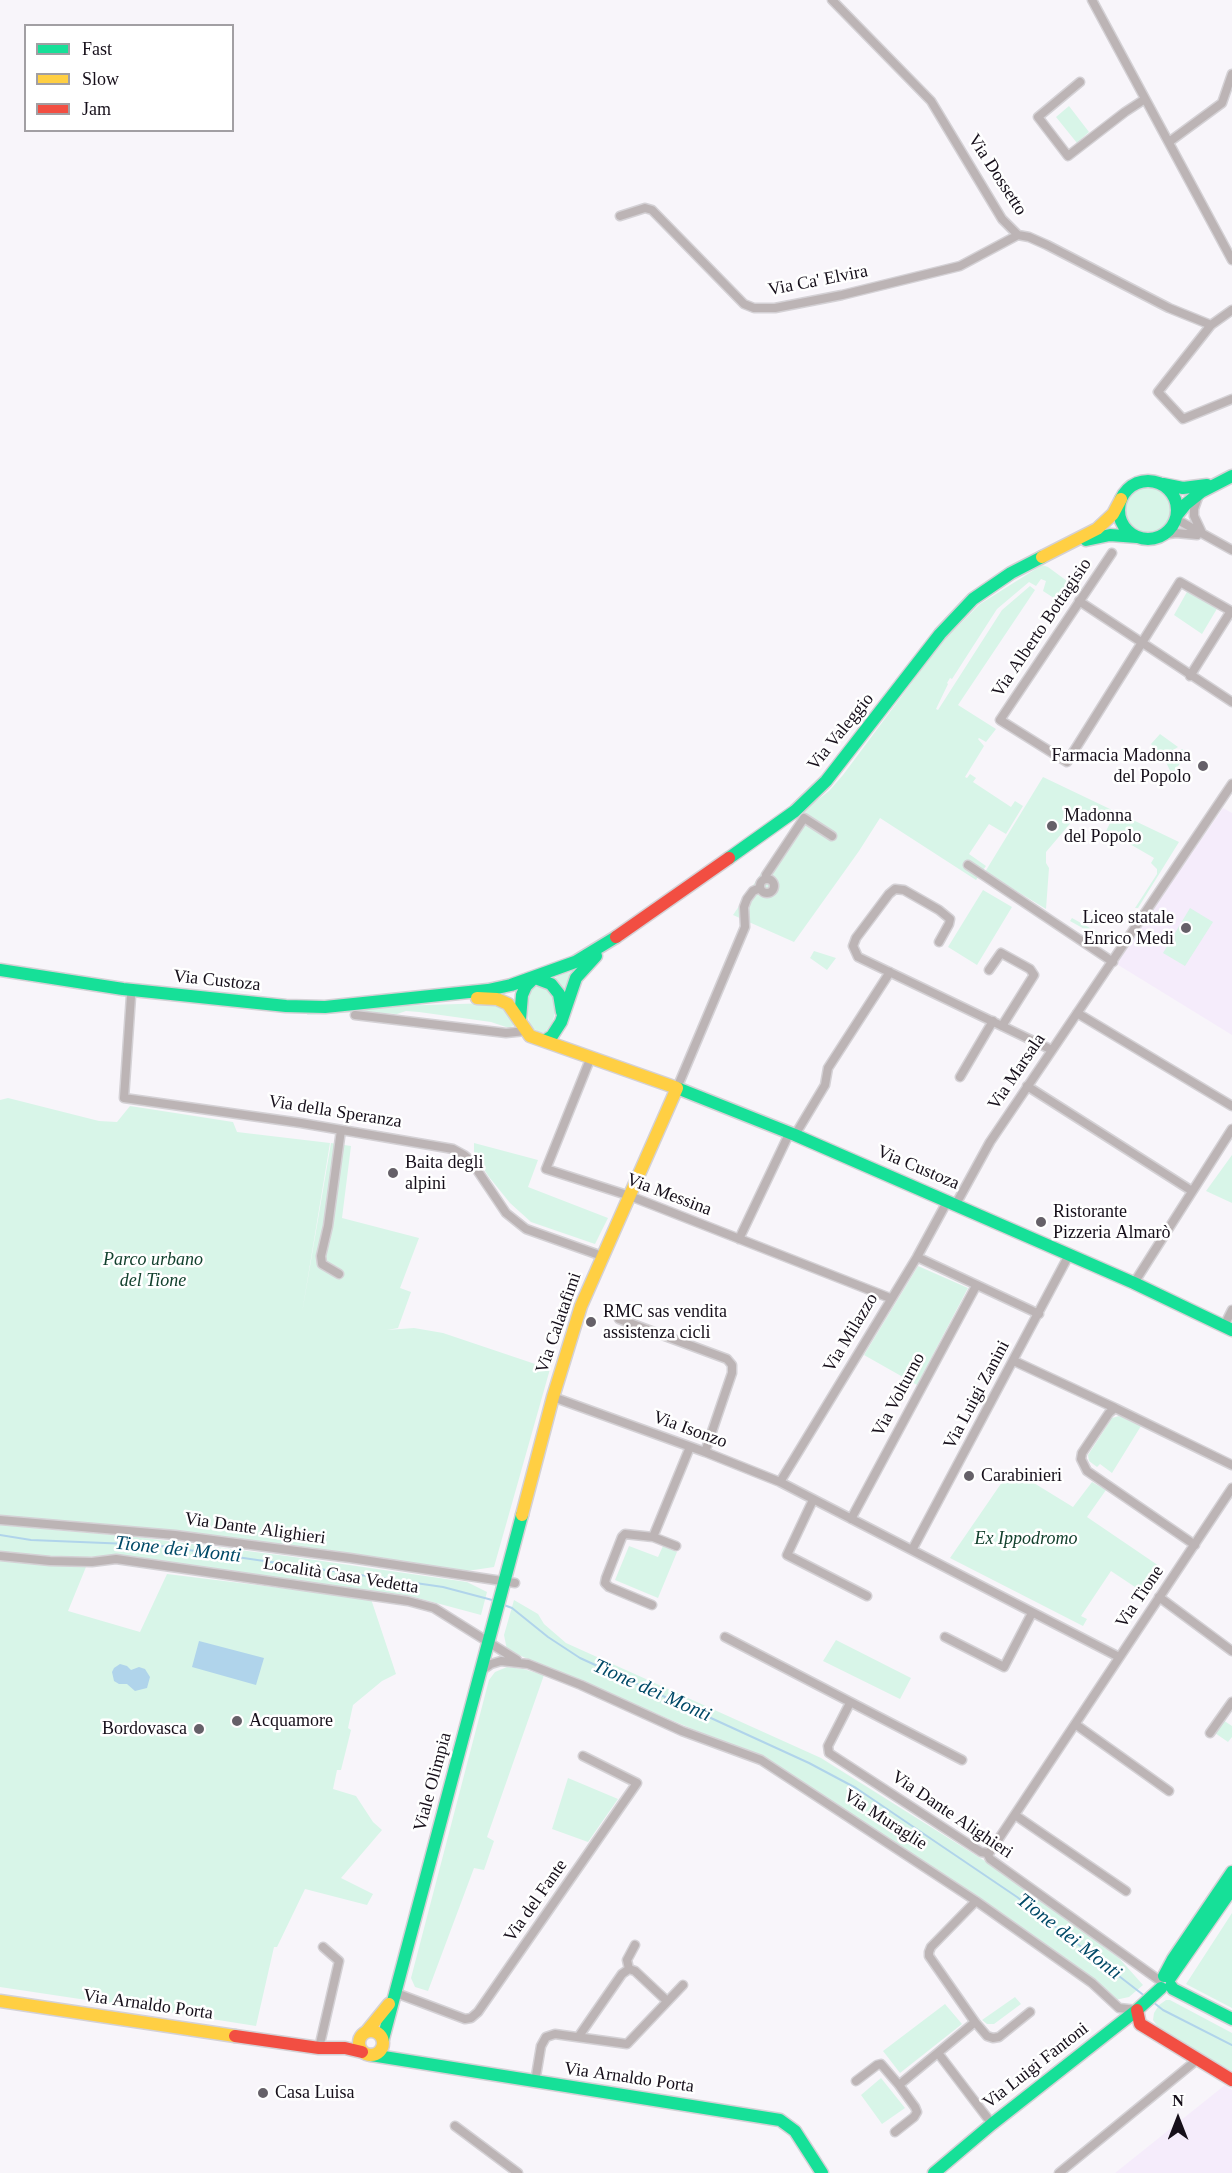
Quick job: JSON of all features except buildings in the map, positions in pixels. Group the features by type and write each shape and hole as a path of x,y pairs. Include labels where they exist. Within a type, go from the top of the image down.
{"main road":[{"path":"1176,517 1186,504 1201,492 1232,476"},
{"path":"1160,483 1172,493 1176,500 1176,517 1173,526 1162,535 1138,537 1124,525 1120,517 1121,499 1133,485 1142,481 1160,483 1183,488 1214,484"},
{"name":"Via Valeggio","path":"622,933 795,811 846,758 940,634 973,598 1011,573 1073,543 1108,521 1121,499"},
{"name":"Via Valeggio","path":"1073,543 1110,535 1147,538"},
{"path":"546,1040 552,1036 576,978 586,964 622,933"},
{"name":"Via Custoza","path":"0,970 123,989 286,1006 325,1007 488,990 535,978 575,962 622,933"},
{"path":"520,1019 522,995 526,986 535,978 551,984 558,994 561,1017 569,1043 587,1055"},
{"name":"Via Custoza","path":"431,996 436,999 498,999 508,1004 530,1036 677,1088 792,1134 952,1202 1134,1283 1228,1328"},
{"name":"Via Calatafimi","path":"509,1582 553,1398 581,1306 677,1088"},
{"name":"Viale Olimpia","path":"383,2042 495,1616 509,1582"},
{"path":"1165,1982 1232,1872"},
{"path":"1165,1982 1232,1889"},
{"path":"1165,1982 1173,1989 1232,2019"},
{"name":"Via Luigi Fantoni","path":"944,2170 992,2124 1137,2010 1165,1982"},
{"name":"Viale Olimpia","path":"323,2048 351,2042 364,2033 385,2010 396,1993"},
{"name":"Via Arnaldo Porta","path":"0,2001 323,2048 345,2048 406,2061 780,2121 795,2131 822,2173"},
{"path":"1137,2010 1140,2024 1232,2080"},
{"path":"375,2031 383,2042 378,2053 367,2054 358,2046 364,2033 375,2031"},
{"name":"Via Arnaldo Porta","path":"383,2042 385,2050 406,2061"}],"street":[{"name":"Via Dossetto","path":"832,0 931,101 1002,219 1018,235 1047,245 1169,308 1211,325"},
{"path":"1092,0 1231,256"},
{"path":"1169,142 1222,103 1232,74"},
{"path":"1080,82 1038,117 1068,156 1145,99"},
{"name":"Via Ca' Elvira","path":"620,216 645,208 652,210 744,304 754,308 774,308 842,295 960,266 1018,235"},
{"path":"1232,310 1211,325 1158,392 1183,419 1232,399"},
{"path":"1201,492 1194,509 1194,516 1204,536"},
{"path":"1176,517 1204,536 1232,550"},
{"path":"1162,535 1176,533 1204,536"},
{"name":"Via Alberto Bottagisio","path":"1112,553 1000,720 1067,762 1141,643"},
{"path":"1141,643 1180,582 1231,611 1190,676"},
{"path":"1079,601 1232,702"},
{"name":"Via Marsala","path":"952,1202 1027,1086 1232,784"},
{"path":"677,1088 746,927 744,907 753,891 760,888 761,881 766,879 804,818 832,836"},
{"path":"968,866 1113,962"},
{"path":"939,942 950,919 904,890 895,889 856,938 854,946 858,957 1052,1050"},
{"path":"989,970 1001,953 1030,969 1034,975 1002,1026"},
{"path":"739,1239 792,1134 825,1085 828,1068 890,972"},
{"name":"Via della Speranza","path":"131,996 124,1098 453,1149 471,1161 504,1210 526,1229 602,1256"},
{"path":"1077,1013 1232,1106"},
{"name":"Via Custoza","path":"355,1015 506,1033 526,1031"},
{"path":"960,1077 993,1021"},
{"name":"Via Messina","path":"587,1055 546,1169 630,1196 890,1298"},
{"path":"1027,1086 1192,1191"},
{"path":"1134,1283 1232,1129"},
{"path":"339,1274 322,1264 321,1256 328,1226 341,1130"},
{"name":"Via Milazzo","path":"780,1482 890,1298 952,1202"},
{"name":"Via Luigi Zanini","path":"912,1550 1069,1255"},
{"path":"917,1257 1039,1314"},
{"name":"Via Volturno","path":"851,1519 976,1286"},
{"path":"1228,1328 1232,1310"},
{"path":"619,1319 727,1359 732,1365 732,1373 705,1452"},
{"path":"1014,1361 1232,1465"},
{"name":"Via Isonzo","path":"553,1398 705,1452 780,1482 1119,1657"},
{"path":"1115,1408 1109,1413 1082,1453 1082,1465 1087,1471 1195,1545"},
{"path":"653,1537 690,1447"},
{"name":"Via Tione","path":"987,1853 990,1852 1015,1815 1232,1488"},
{"path":"813,1500 787,1555 867,1596"},
{"name":"Via Dante Alighieri","path":"0,1520 175,1535 509,1582"},
{"path":"652,1605 609,1587 605,1583 622,1537 625,1534 653,1537 676,1546"},
{"name":"Località Casa Vedetta","path":"0,1556 50,1561 92,1562 116,1559 408,1601 434,1608 508,1656 528,1664"},
{"path":"1159,1597 1232,1651"},
{"path":"945,1637 1004,1667 1032,1612"},
{"path":"725,1637 962,1760"},
{"name":"Via Muraglie","path":"480,1671 490,1664 501,1661 528,1664 581,1685 682,1731 761,1760 975,1901 1092,1983 1119,2008 1137,2010"},
{"path":"1210,1733 1232,1702"},
{"name":"Via Dante Alighieri","path":"850,1703 828,1746 829,1753 981,1852 987,1853 990,1859 1165,1982"},
{"path":"1075,1724 1169,1791"},
{"name":"Via del Fante","path":"396,1993 465,2019 471,2018 478,2012 637,1783 583,1756"},
{"path":"1015,1815 1126,1891"},
{"path":"975,1901 931,1947 929,1956 987,2036 999,2037 1030,2012"},
{"path":"628,1969 627,1960 635,1945"},
{"path":"323,1947 339,1960 323,2048"},
{"path":"628,1969 635,1971 667,2001"},
{"path":"579,2036 622,1974 628,1969"},
{"path":"535,2082 541,2046 546,2037 555,2034 579,2036 627,2044 683,1985"},
{"path":"899,2085 975,2022"},
{"path":"938,2053 992,2124"},
{"path":"1059,2173 1198,2060"},
{"path":"856,2081 881,2064 899,2085 915,2107 916,2112 914,2117 895,2132"},
{"path":"455,2126 518,2173"}],"shaded area":[{"name":"Liceo statale Enrico Medi","path":"1223,808 1232,813 1232,1035 1115,963"},
{"path":"1225,2085 1232,2090 1232,2173 1115,2173"}],"green space":[{"path":"1069,106 1089,132 1077,143 1056,117"},
{"path":"1148,487 1164,494 1171,510 1164,526 1148,533 1132,526 1125,510 1132,494"},
{"path":"1042,565 1067,581 1065,588 1068,589 1060,602 1043,591 1046,581 1041,579 1036,586 1029,582 997,609 952,679 950,678 936,709 938,710 1002,610 1030,586 1035,590 958,705 996,729 986,742 978,739 984,746 965,777 967,778 970,774 976,778 973,782 1011,807 1015,801 1023,806 1006,834 989,824 969,854 986,866 976,880 880,818 794,942 733,915 803,811 829,791 843,775 942,642 980,604"},
{"path":"1188,590 1218,607 1202,634 1174,615"},
{"path":"1160,734 1178,747 1162,757 1151,744"},
{"path":"1182,749 1187,753 1172,775 1165,760"},
{"path":"1043,777 1179,842 1138,908 1135,908 1157,874 1157,869 1151,863 1154,858 1116,836 1112,842 1105,838 1109,833 1106,831 1111,821 1079,813 1046,852 1046,863 1049,868 1046,909 985,872"},
{"path":"983,890 1012,907 977,965 948,947"},
{"path":"1190,908 1213,922 1185,966 1163,953"},
{"path":"1072,918 1108,938 1106,941 1070,921"},
{"path":"814,951 836,958 827,970 810,958"},
{"path":"574,971 564,994 554,981 556,977"},
{"path":"545,985 551,992 556,1010 552,1023 545,1032 540,1033 530,1026 526,1005 532,988"},
{"path":"491,1003 507,1012 514,1025 509,1028 491,1022 406,1011 397,1014 363,1012 307,1015 308,1011 361,1007"},
{"name":"Parco urbano del Tione","path":"8,1098 99,1121 117,1122 130,1106 233,1122 237,1132 330,1143 302,1313 331,1143 351,1146 342,1218 419,1238 400,1288 411,1292 398,1328 387,1330 414,1328 443,1333 550,1369 494,1567 467,1571 129,1527 0,1516 0,1100"},
{"path":"474,1143 538,1160 528,1187 608,1218 595,1244 531,1222 510,1203 489,1177 474,1154"},
{"path":"1232,1155 1232,1203 1206,1191"},
{"path":"918,1266 968,1288 917,1385 864,1355"},
{"path":"1119,1416 1141,1426 1112,1473 1100,1464 1097,1467 1089,1461 1088,1455 1112,1418"},
{"name":"Ex Ippodromo","path":"1011,1469 1073,1507 1092,1482 1106,1490 1087,1517 1162,1568 1152,1584 1146,1581 1141,1591 1111,1571 1081,1616 1087,1619 1083,1626 950,1558"},
{"path":"0,1525 137,1537 287,1556 467,1582 487,1592 481,1615 414,1597 114,1555 45,1556 0,1552"},
{"path":"629,1546 658,1557 663,1546 677,1552 658,1598 615,1580"},
{"path":"0,1561 86,1567 68,1611 140,1632 167,1574 371,1599 396,1674 382,1681 353,1705 348,1728 351,1730 341,1770 337,1770 333,1789 356,1796 373,1822 382,1830 341,1878 373,1894 367,1905 305,1889 277,1947 274,1947 256,2026 136,2007 137,2001 121,1999 120,2005 0,1987"},
{"path":"514,1600 538,1614 544,1624 566,1643 821,1758 985,1861 1119,1958 1143,1985 1129,1997 1115,2000 1088,1976 986,1903 779,1766 507,1650 504,1635"},
{"path":"836,1640 911,1678 900,1699 823,1661"},
{"path":"507,1667 544,1675 487,1837 494,1841 484,1870 474,1868 428,1991 415,1987 411,1978 489,1680 495,1672"},
{"path":"1223,1720 1232,1726 1232,1737 1228,1742 1215,1733"},
{"path":"568,1778 618,1799 588,1842 552,1829"},
{"path":"1232,1913 1232,2008 1186,1984"},
{"path":"1015,1997 1021,2004 994,2024 987,2024 982,2020"},
{"path":"1166,2000 1232,2033 1232,2071 1161,2031 1153,2020 1154,2013"},
{"path":"945,2004 962,2024 900,2073 883,2051"},
{"path":"881,2078 905,2108 882,2124 861,2095"}],"water":[{"path":"199,1641 264,1658 256,1685 192,1667"},
{"path":"120,1664 131,1670 139,1667 145,1669 150,1677 147,1688 135,1691 127,1684 114,1681 112,1672"}],"waterway":[{"name":"Tione dei Monti","path":"0,1535 31,1540 154,1545 443,1587 496,1601"},
{"name":"Tione dei Monti","path":"504,1605 512,1608 548,1637 580,1658 809,1763 856,1788 1017,1897 1146,1997"},
{"name":"Tione dei Monti","path":"1153,2002 1163,2010 1232,2045"}],"traffic: fast":[{"path":"1177,515 1201,492 1232,476"},
{"path":"1148,481 1159,483 1172,494 1177,510 1175,521 1164,534 1148,539 1137,537 1124,526 1119,510 1121,499 1132,486 1148,481"},
{"path":"1163,484 1183,488 1207,485"},
{"path":"1086,540 1110,535 1137,537"},
{"path":"729,858 795,811 826,781 940,634 973,599 1011,573 1042,557"},
{"path":"0,970 123,989 286,1006 325,1007 488,990 511,985 575,962 616,937"},
{"path":"546,1040 552,1036 561,1022 576,978 596,956"},
{"path":"520,1019 522,995 526,986 534,978"},
{"path":"535,978 551,984 559,994 562,1012"},
{"path":"677,1088 795,1135 1134,1283 1232,1330"},
{"path":"383,2039 522,1515"},
{"path":"1164,1976 1232,1872"},
{"path":"1170,1978 1232,1889"},
{"path":"1171,1986 1232,2019"},
{"path":"934,2173 992,2124 1137,2010 1161,1988"},
{"path":"371,2055 780,2120 795,2131 822,2173"}],"traffic: slow":[{"path":"1042,557 1097,529 1113,514 1121,499"},
{"path":"477,998 497,999 508,1004 530,1036 677,1088"},
{"path":"522,1515 553,1397 581,1306 677,1088"},
{"path":"0,2001 235,2036"},
{"path":"367,2031 389,2004"},
{"path":"371,2031 380,2034 383,2043 380,2052 371,2055 362,2052 359,2043 362,2034 371,2031"}],"traffic: jam":[{"path":"616,937 729,858"},
{"path":"1137,2010 1140,2024 1232,2080"},
{"path":"235,2036 319,2048 345,2048 362,2052"}],"place":[{"name":"Farmacia Madonna del Popolo","path":"1203,766"},
{"name":"Madonna del Popolo","path":"1052,826"},
{"name":"Liceo statale Enrico Medi","path":"1186,928"},
{"name":"Baita degli alpini","path":"393,1173"},
{"name":"Ristorante Pizzeria Almarò","path":"1041,1222"},
{"name":"RMC sas vendita assistenza cicli","path":"591,1322"},
{"name":"Carabinieri","path":"969,1476"},
{"name":"Acquamore","path":"237,1721"},
{"name":"Bordovasca","path":"199,1729"},
{"name":"Casa Luisa","path":"263,2093"}]}
